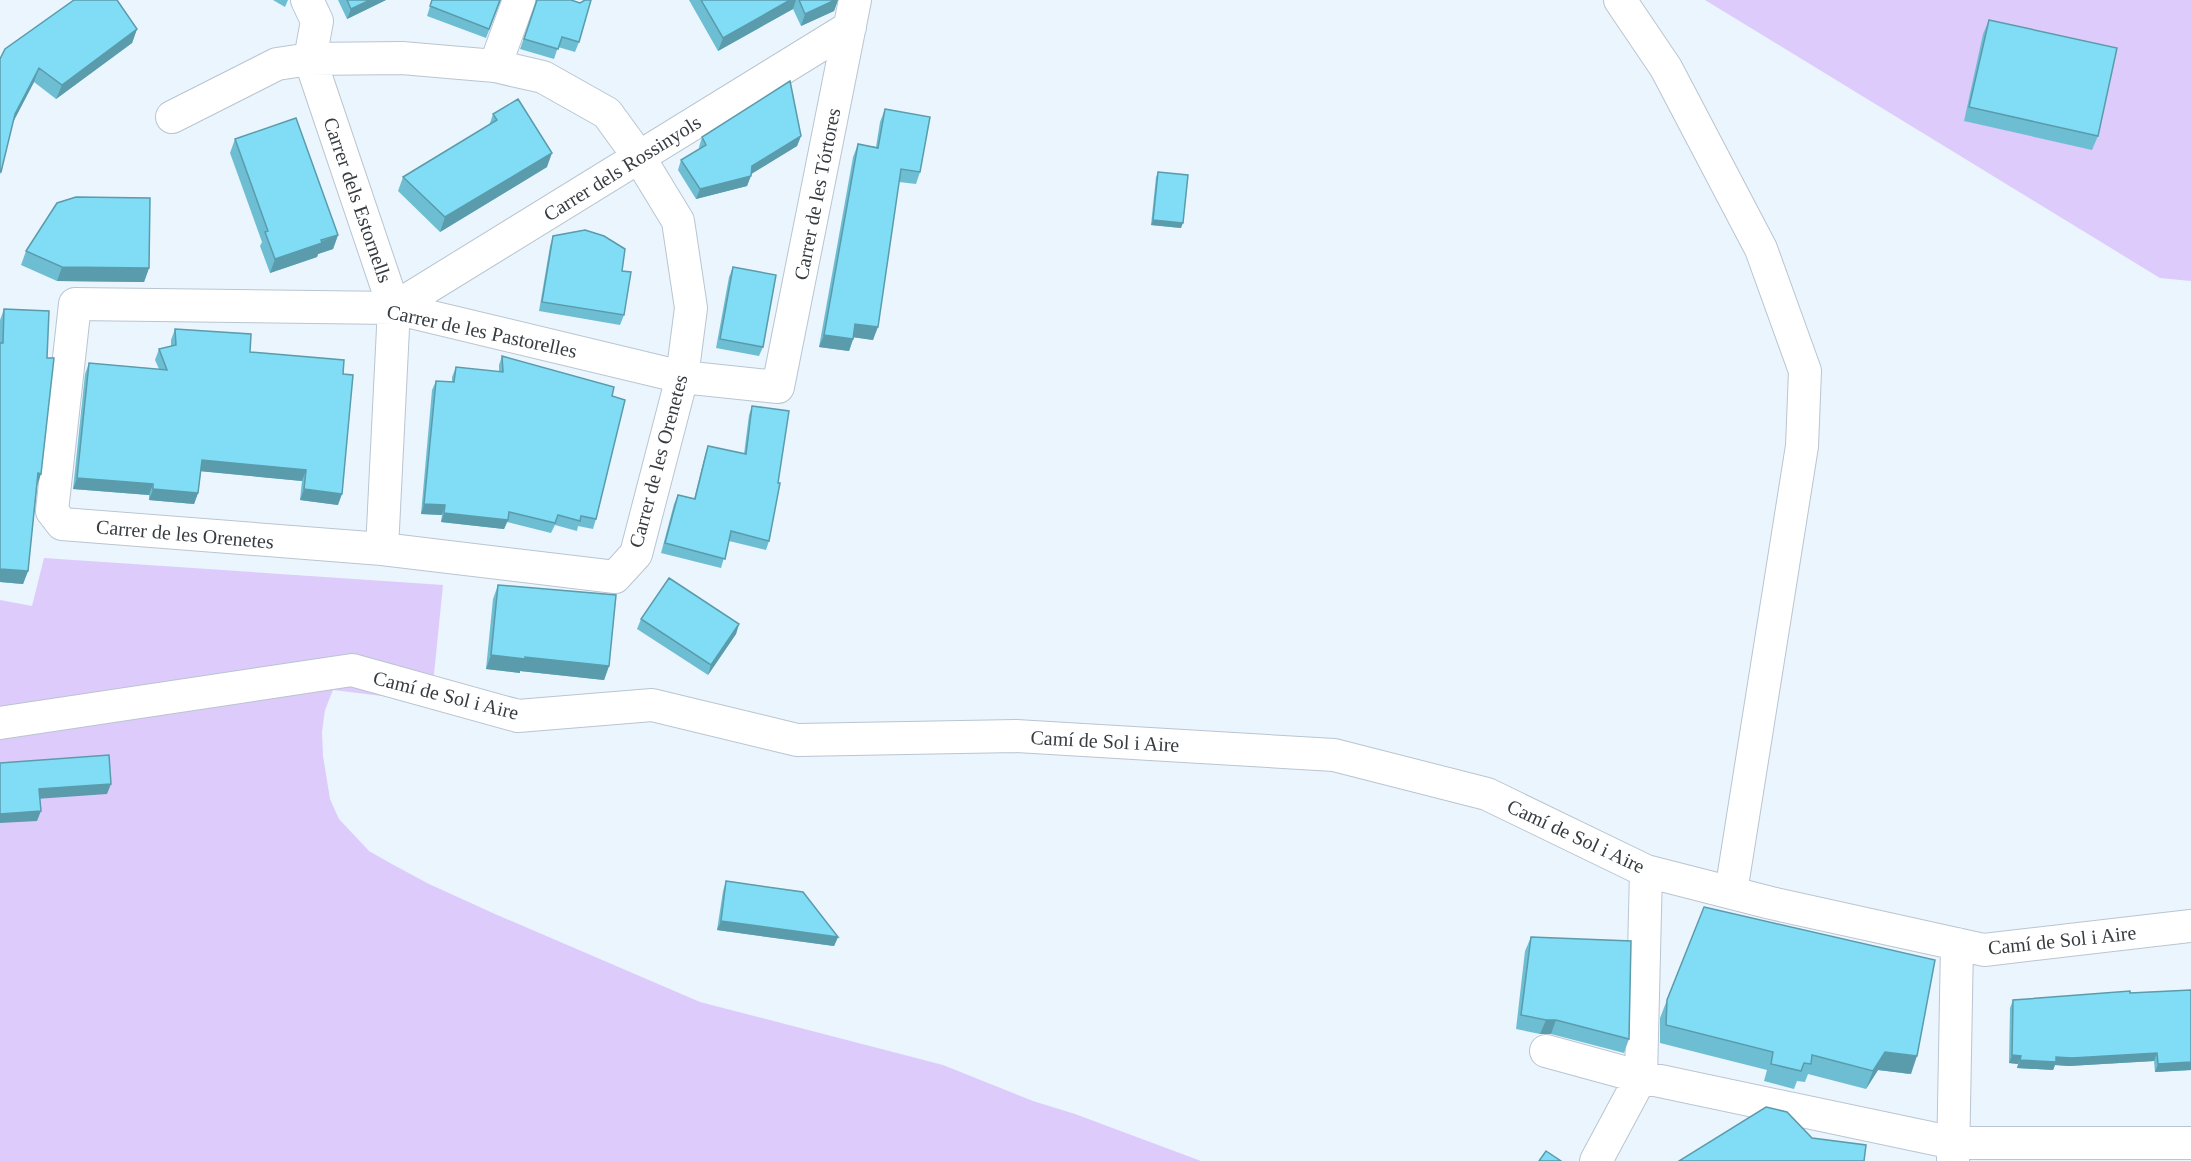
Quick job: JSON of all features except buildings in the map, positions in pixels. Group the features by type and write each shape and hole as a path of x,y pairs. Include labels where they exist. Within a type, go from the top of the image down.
{"street":[{"name":"Carrer dels Estornells","path":"307,0 317,21 310,59 394,308 382,549"},
{"path":"495,66 519,0"},
{"path":"1620,0 1666,68 1761,249 1805,371 1802,446 1731,892"},
{"name":"Carrer dels Rossinyols","path":"394,308 639,157 853,14"},
{"name":"Carrer de les Tórtores","path":"778,387 853,14"},
{"name":"Carrer de les Orenetes","path":"75,304 52,511 62,524 382,549 615,577 636,555 682,377 691,308 678,221 639,157 607,113 543,77 495,66 402,58 310,59 277,64 172,117"},
{"name":"Carrer de les Pastorelles","path":"75,304 394,308 682,377 778,387"},
{"name":"Camí de Sol i Aire","path":"0,723 352,670 518,717 652,705 797,740 1016,735 1334,755 1487,794 1646,871 1771,903 1984,950 2191,926"},
{"path":"1596,1161 1641,1077 1646,871"},
{"path":"1953,1152 1957,944"},
{"path":"1545,1051 1641,1077 1953,1152 2191,1143"}],"shaded area":[{"path":"1705,0 2191,0 2191,281 2160,278"},
{"path":"44,558 443,585 434,674 425,704 407,699 333,690 325,710 322,732 323,756 330,799 339,819 369,851 429,884 700,1002 943,1065 1033,1101 1075,1114 1201,1161 0,1161 0,600 32,606"}]}
